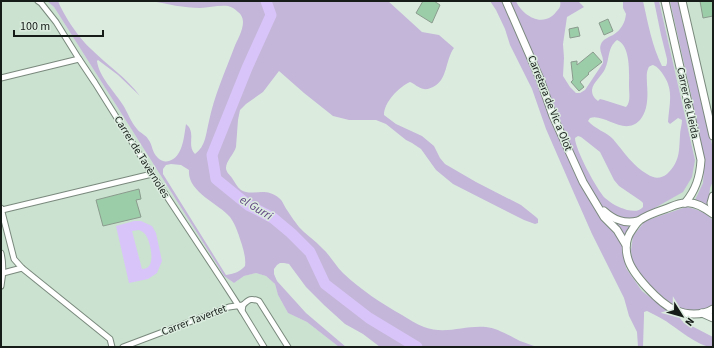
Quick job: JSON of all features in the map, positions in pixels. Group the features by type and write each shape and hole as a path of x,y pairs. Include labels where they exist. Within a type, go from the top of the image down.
{"street":[{"name":"Carretera de Vic a Olot","path":"506,1 540,79 553,116 583,182 604,217 617,230 626,245"},
{"name":"Carrer de Lleida","path":"665,1 701,160 698,183 691,197 685,202"},
{"name":"Carrer de Lleida","path":"682,1 713,136"},
{"name":"Carrer de Tavèrnoles","path":"40,2 56,22 152,174 240,305 242,311 264,347"},
{"path":"1,78 78,59"},
{"path":"112,347 110,339 22,268 14,259 1,209 152,174"},
{"path":"713,196 713,210"},
{"path":"713,214 699,205 685,202 651,214 638,221 631,232 626,245 628,260 636,275 653,294 672,309 687,314 702,313 713,309"},
{"name":"Carretera de Vic a Olot","path":"596,204 610,216 618,220 632,222 638,221"},
{"path":"1,254 3,262 1,286"},
{"path":"3,273 22,268"},
{"path":"240,305 249,300 254,299 259,301 288,347"},
{"name":"Carrer Tavertet","path":"124,347 229,307 240,305"},
{"path":"702,313 713,318"}],"shaded area":[{"path":"1,1 47,1 54,7 224,276 234,283 244,276 256,273 266,276 275,284 278,295 288,313 307,322 339,347 1,347"},
{"path":"47,1 58,1 68,20 86,44 135,89 140,96 118,75 98,60 97,61 98,67 104,79 123,105 135,126 147,138 158,158 165,161 174,159 180,151 186,124 191,131 192,150 195,154 199,151 205,139 217,93 241,32 243,21 242,16 239,13 228,6 194,8 152,1 388,1 422,32 439,35 454,48 441,80 433,87 426,89 420,88 410,82 406,84 389,100 384,115 396,124 422,136 434,146 445,164 521,205 538,219 538,223 535,224 524,220 453,184 436,170 421,149 406,140 386,124 376,120 349,120 333,116 279,71 263,92 240,110 236,147 226,165 226,169 241,190 250,193 264,192 274,194 279,198 299,227 325,251 337,267 357,285 386,306 424,327 447,330 486,327 503,332 520,341 537,347 380,347 363,334 345,324 324,305 306,287 289,264 280,263 277,265 274,269 274,274 277,281 306,313 346,347 339,347 307,322 288,313 278,295 275,284 266,276 256,273 244,276 234,283 224,276 54,7","holes":["166,165 181,165 189,170 190,178 198,191 225,212 234,223 245,258 245,266 239,271 226,275 163,174 163,169"]},
{"path":"490,1 516,1 524,12 532,18 541,20 549,18 554,14 560,7 560,1 578,1 584,7 567,17 563,44 563,76 576,93 580,93 585,90 603,63 600,49 602,42 606,38 616,33 624,23 626,14 623,8 623,1 643,1 656,50 662,66 666,66 667,59 654,1 659,1 695,160 692,177 683,192 637,218 623,244 626,268 642,291 667,310 682,316 680,318 682,321 713,337 713,347 694,341 664,320 647,311 644,312 643,347 638,347 637,332 629,316 624,298 592,234 546,129 532,89 510,45 505,29","holes":["617,40 622,43 625,48 629,67 629,103 626,107 600,99 598,101 595,99 592,92 594,84 607,65 610,50","653,65 661,71 669,87 670,98 668,122 670,124 678,118 682,120 677,161 667,174 657,178 650,176 637,167 613,139 588,121 590,118 596,117 621,126 628,126 634,125 640,120 645,112 647,103 647,71 649,67","578,136 581,137 600,152 614,180 619,186 643,203 643,207 640,210 627,210 610,202 601,194 587,169 575,138"]},
{"path":"659,1 713,1 713,323 708,320 682,316 667,310 642,291 626,268 623,244 637,218 695,160"},
{"path":"670,1 680,1 713,149 713,181 710,188 708,207 695,200 703,183 704,167 692,99"},
{"path":"686,207 704,213 713,221 713,305 706,309 697,311 686,311 676,307 664,298 640,275 632,262 631,250 633,236 645,221"},
{"path":"134,221 141,221 152,226 156,233 162,261 157,273 148,279 129,283 116,226","holes":["139,230 146,236 151,250 150,264 147,268 142,269 132,231"]}],"building":[{"path":"423,1 434,1 440,5 432,23 416,13"},
{"path":"700,1 713,1 713,16 703,18"},
{"path":"608,19 613,31 604,35 599,23"},
{"path":"578,27 580,36 570,38 569,29"},
{"path":"593,52 602,62 588,73 589,74 580,82 584,87 579,91 571,82 573,80 571,62 577,61 577,65"},
{"path":"139,189 141,199 136,200 141,217 103,226 96,200"}],"waterway":[{"name":"el Gurri","path":"266,1 271,15 247,68 212,155 216,179 248,205 273,218 291,233 310,252 325,284 369,318 417,347"}]}
